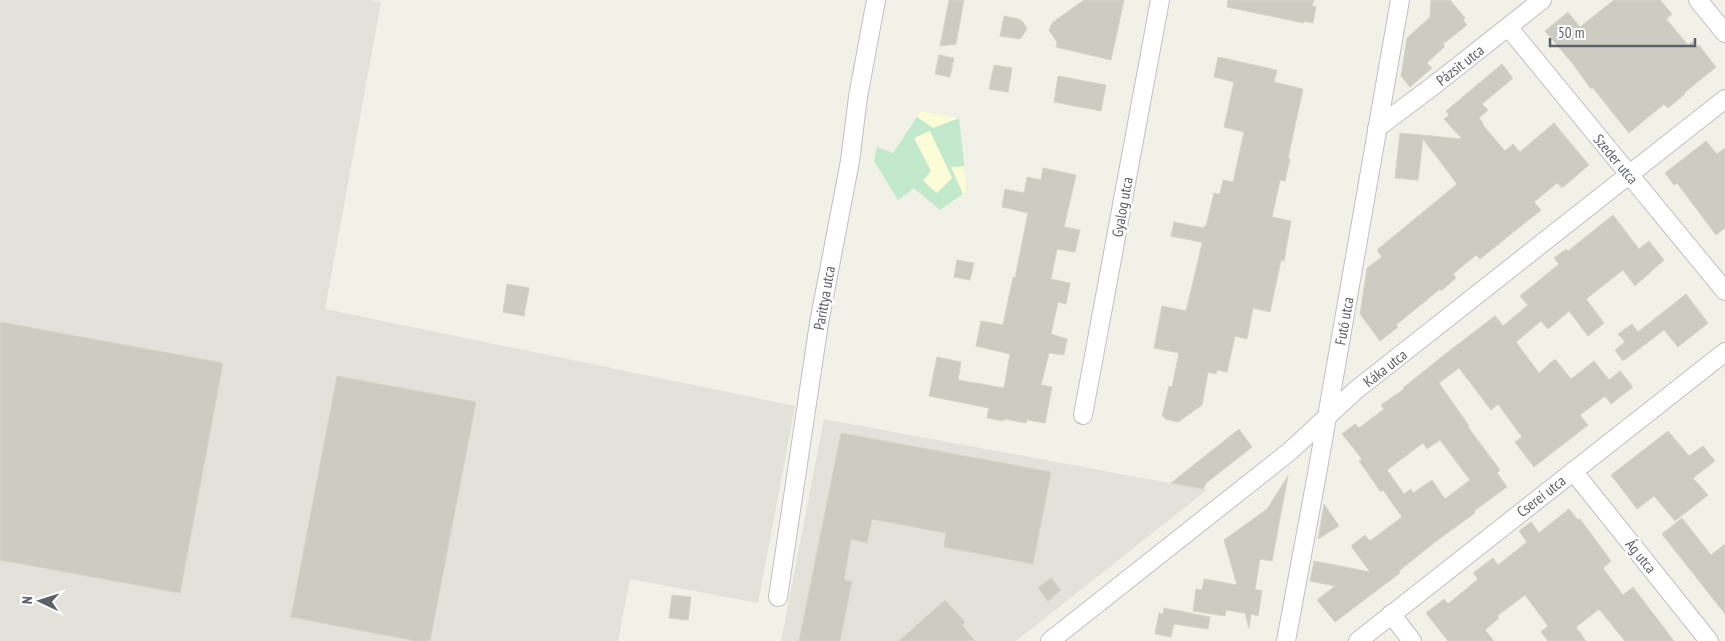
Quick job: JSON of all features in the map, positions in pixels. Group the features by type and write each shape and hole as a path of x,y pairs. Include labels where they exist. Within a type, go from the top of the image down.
{"street":[{"name":"Parittya utca","path":"778,597 820,323 850,161 858,97 876,0"},
{"name":"Gyalog utca","path":"1083,415 1160,0"},
{"name":"Futó utca","path":"1286,641 1400,0"},
{"name":"Pázsit utca","path":"1377,128 1542,0"},
{"path":"1698,0 1725,33"},
{"name":"Szeder utca","path":"1508,27 1725,291"},
{"name":"Káka utca","path":"1050,641 1289,452 1364,384 1725,99"},
{"name":"Cserei utca","path":"1358,641 1725,352"},
{"name":"Ág utca","path":"1572,471 1709,641"},
{"path":"1391,614 1412,641"}],"shaded area":[{"path":"0,0 369,0 381,2 325,309 795,406 758,603 630,579 618,641 0,641"},
{"path":"921,111 959,118 967,191 940,210 914,188 898,200 874,161 877,147 893,153"},
{"path":"824,419 1207,490 1016,641 781,641"}],"sand":[{"path":"921,111 959,118 933,128 917,117"},
{"path":"930,131 952,178 937,193 923,181 931,171 914,138"},
{"path":"964,166 967,191 963,194 951,167"}],"building":[{"path":"949,0 964,0 956,44 940,46"},
{"path":"1084,0 1124,0 1111,60 1056,47 1057,42 1049,30 1053,22"},
{"path":"1228,0 1314,0 1312,6 1316,7 1313,23 1304,21 1304,23 1227,7"},
{"path":"1431,0 1450,0 1465,18 1463,20 1467,25 1443,44 1445,46 1427,63 1432,68 1410,87 1401,76 1407,38 1430,17"},
{"path":"1614,0 1660,0 1672,14 1666,19 1688,45 1693,41 1697,46 1699,45 1716,67 1668,108 1664,104 1629,133 1545,31 1568,12 1580,27"},
{"path":"1004,16 1019,19 1023,22 1027,29 1020,39 1000,36"},
{"path":"939,55 954,58 950,77 935,74"},
{"path":"1218,57 1277,70 1274,82 1303,89 1285,181 1280,180 1272,217 1291,221 1284,261 1281,260 1270,312 1253,308 1247,339 1235,336 1227,372 1217,370 1216,374 1208,372 1202,405 1178,422 1165,419 1162,416 1169,386 1172,387 1179,353 1154,348 1162,306 1186,311 1202,244 1201,242 1171,236 1174,222 1204,228 1206,226 1214,193 1220,194 1223,180 1233,182 1244,132 1224,127 1234,82 1214,77"},
{"path":"1502,64 1513,78 1482,104 1488,110 1479,118 1505,151 1513,144 1520,152 1554,123 1589,165 1562,188 1557,183 1534,202 1541,210 1480,259 1476,255 1453,274 1456,278 1396,325 1398,327 1380,341 1360,314 1367,268 1382,257 1377,250 1457,184 1423,139 1418,180 1395,178 1400,133 1462,139 1444,119 1449,115 1446,111"},
{"path":"994,65 1012,68 1008,92 989,89"},
{"path":"1058,76 1106,85 1101,111 1054,102"},
{"path":"1706,141 1717,154 1725,148 1725,228 1716,235 1677,183 1674,185 1665,173"},
{"path":"1043,168 1076,175 1064,227 1080,230 1075,252 1057,249 1051,279 1070,283 1066,304 1058,302 1051,334 1067,339 1064,355 1049,353 1041,385 1052,387 1045,423 1027,420 1026,423 987,418 989,408 929,396 937,357 961,362 958,380 1004,388 1010,354 976,346 981,321 1003,325 1028,213 1002,207 1005,189 1024,193 1027,177 1041,180"},
{"path":"1613,215 1639,249 1649,241 1664,260 1635,286 1623,270 1586,299 1604,323 1588,336 1569,311 1548,329 1541,321 1516,342 1539,373 1555,359 1571,379 1594,361 1609,380 1620,371 1633,387 1611,404 1605,396 1580,415 1588,425 1534,467 1515,442 1522,437 1498,404 1491,410 1459,368 1439,383 1468,427 1500,470 1497,473 1507,487 1435,542 1399,571 1400,573 1335,622 1317,600 1335,586 1310,581 1314,561 1370,572 1351,546 1365,535 1370,541 1402,517 1383,490 1381,492 1359,461 1362,459 1342,434 1355,424 1359,428 1384,409 1381,405 1404,389 1495,316 1503,326 1528,305 1520,296 1559,264 1554,258 1566,249 1568,251","holes":["1440,440 1470,480 1445,499 1432,480 1413,493 1411,489 1404,494 1387,470 1423,443 1427,449"]},
{"path":"957,260 974,263 970,280 954,277"},
{"path":"507,284 529,288 524,316 503,312"},
{"path":"1686,294 1708,323 1678,347 1664,330 1623,361 1615,350 1625,342 1618,334 1632,324 1638,332"},
{"path":"0,322 223,363 180,593 0,560"},
{"path":"337,376 476,402 430,641 416,641 291,617"},
{"path":"1239,429 1252,447 1205,484 1204,489 1171,483"},
{"path":"1668,431 1689,456 1703,446 1715,461 1693,478 1708,495 1675,521 1654,496 1637,509 1611,475"},
{"path":"841,433 1051,472 1033,564 944,547 946,533 872,519 867,543 851,539 844,580 852,581 840,641 799,641"},
{"path":"1288,476 1272,561 1260,559 1255,589 1262,591 1258,616 1251,614 1249,628 1245,613 1226,610 1225,616 1193,611 1196,589 1202,590 1204,579 1237,585 1224,540 1267,509"},
{"path":"1324,504 1339,526 1318,539"},
{"path":"1569,509 1578,520 1580,519 1611,561 1603,568 1623,595 1633,587 1674,641 1625,641 1599,609 1576,627 1586,641 1548,641 1541,632 1548,626 1525,595 1497,616 1499,618 1485,630 1494,641 1448,641 1426,613 1444,599 1448,604 1478,579 1473,573 1493,558 1498,565 1527,542 1519,531 1531,522 1539,533"},
{"path":"1682,518 1711,555 1725,544 1725,614 1662,534"},
{"path":"1051,578 1061,590 1048,601 1038,588"},
{"path":"672,595 691,597 688,620 669,618"},
{"path":"945,600 965,622 962,625 975,641 899,641"},
{"path":"1164,608 1210,617 1208,629 1174,624 1171,637 1155,634 1159,613 1163,614"}]}
